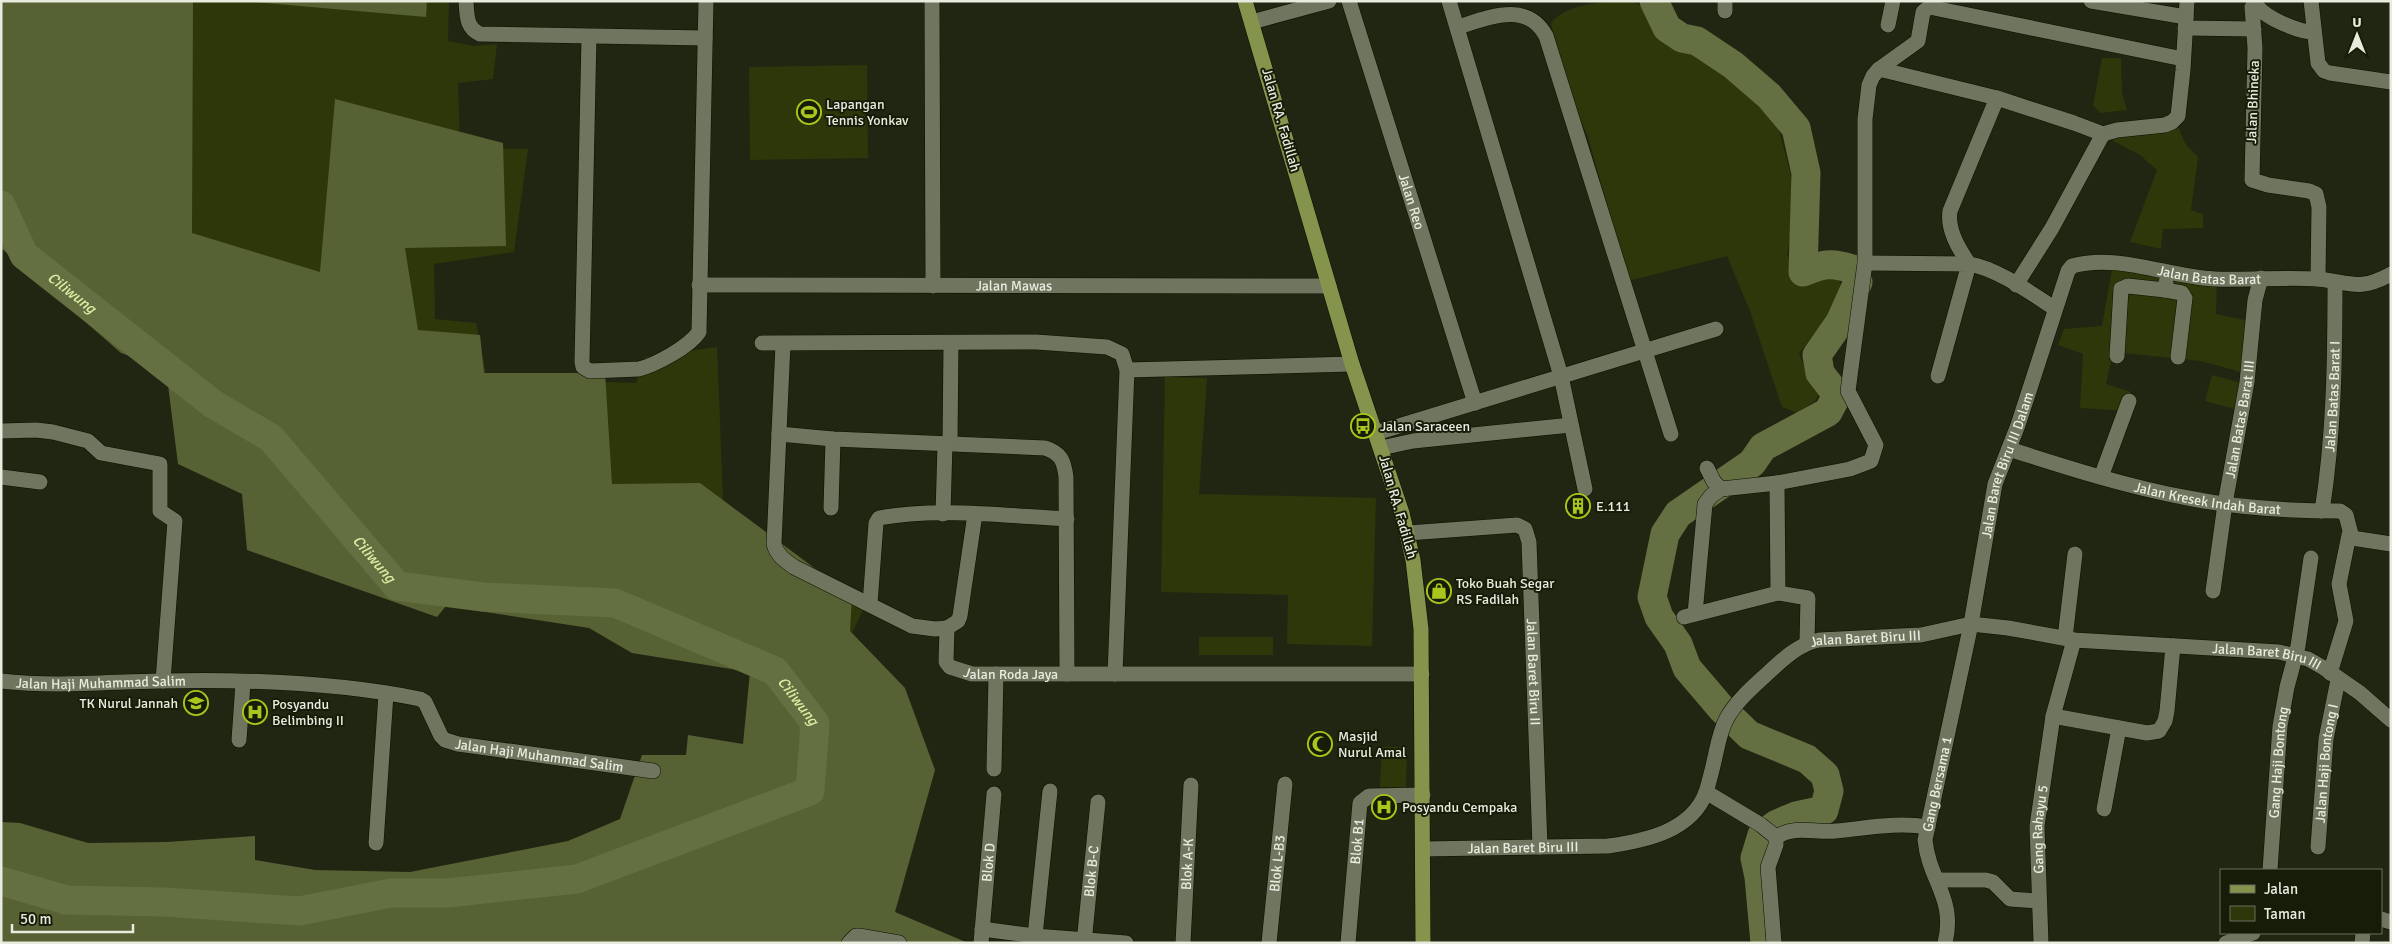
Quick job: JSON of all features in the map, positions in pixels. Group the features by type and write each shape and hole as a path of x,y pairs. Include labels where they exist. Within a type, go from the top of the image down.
{"main road":[{"name":"Jalan RA. Fadillah","path":"1245,1 1352,364 1408,534 1418,598 1422,674 1423,943"}],"street":[{"path":"466,1 469,24 473,31 480,34 705,38"},
{"path":"589,37 584,367 590,371 639,369 686,345 699,332 706,1"},
{"path":"932,1 933,286"},
{"path":"1252,22 1329,1"},
{"name":"Jalan Reo","path":"1349,1 1475,403"},
{"path":"1449,1 1561,376 1585,489"},
{"path":"1888,25 1893,1"},
{"path":"2091,1 2185,22 2254,29"},
{"path":"1879,68 1997,98 2103,134 2117,130 2172,122 2178,116 2184,60 2187,1"},
{"path":"2311,1 2318,63 2324,71 2391,82"},
{"name":"Jalan Bhineka","path":"2313,32 2303,32 2263,14 2255,6 2252,8 2254,29 2251,175 2254,182 2316,194 2319,207 2318,279"},
{"path":"1807,642 1808,598 1778,593 1690,616 1705,504 1719,487 1777,483 1860,466 1871,461 1876,445 1848,391 1865,264 1865,119 1869,85 1879,68 1918,41 1923,12 1929,7 2184,60"},
{"path":"1458,27 1504,13 1514,13 1531,20 1544,32 1671,434"},
{"path":"1938,376 1969,264 1953,233 1949,218 1950,211 1997,98"},
{"path":"2016,285 2052,228 2103,134"},
{"name":"Jalan Batas Barat","path":"2054,308 2072,266 2094,262 2214,279 2318,279 2354,286 2365,285 2391,274"},
{"path":"1865,264 1969,264 1978,266 2016,285 2054,308"},
{"path":"2165,290 2167,273"},
{"name":"Jalan Batas Barat III","path":"2213,591 2225,504 2247,382 2255,300 2261,278"},
{"name":"Jalan Batas Barat I","path":"2322,511 2330,463 2334,398 2335,283"},
{"name":"Jalan Mawas","path":"699,285 1329,286"},
{"path":"2117,356 2121,289 2128,286 2182,293 2185,298 2178,357"},
{"name":"Jalan Baret Biru III Dalam","path":"1971,624 1995,484 2009,448 2054,308"},
{"path":"1376,433 1716,329"},
{"path":"762,343 1036,342 1108,346 1122,354 1128,370 1115,674"},
{"path":"943,514 948,444 951,343"},
{"path":"783,344 774,544 776,551 786,561 794,567 912,626 935,629 947,628 958,621 960,616 975,514"},
{"path":"1128,370 1352,364"},
{"path":"2101,477 2129,401"},
{"path":"1380,448 1413,441 1571,424"},
{"path":"1,431 36,430 52,432 88,441 101,453 160,464 160,510 176,521 163,681"},
{"path":"779,434 833,439 1045,448 1055,451 1062,458 1065,465 1067,518 1066,674"},
{"path":"831,508 833,439"},
{"name":"Jalan Kresek Indah Barat","path":"2009,448 2101,477 2181,497 2225,504 2344,513 2347,519 2349,535"},
{"path":"1707,468 1719,487"},
{"path":"1,477 40,482"},
{"path":"1777,483 1778,593"},
{"path":"870,604 877,520 913,514 975,514 1067,518"},
{"name":"Jalan Baret Biru II","path":"1408,534 1517,525 1525,529 1529,542 1540,847"},
{"path":"2349,535 2355,540 2391,544"},
{"name":"Jalan Haji Bontong I","path":"2318,847 2326,739 2334,676 2346,620 2339,584 2349,535"},
{"name":"Gang Rahayu 5","path":"2041,943 2037,826 2053,716 2069,639 2075,554"},
{"name":"Gang Haji Bontong","path":"2270,869 2280,726 2295,656 2312,558"},
{"name":"Jalan Baret Biru III","path":"1423,849 1608,846 1652,837 1684,822 1697,808 1706,792 1726,718 1736,705 1772,669 1807,642 1835,638 1920,635 1971,624 2008,628 2069,639 2279,652 2313,661 2360,693 2391,720"},
{"name":"Gang Bersama 1","path":"1945,943 1949,922 1946,900 1926,854 1925,840 1971,624"},
{"name":"Jalan Roda Jaya","path":"947,628 946,662 950,667 972,674 1422,674"},
{"path":"2053,716 2152,734 2163,727 2167,711 2172,646"},
{"path":"994,769 996,674"},
{"name":"Jalan Haji Muhammad Salim","path":"1,681 34,684 163,681 310,684 420,698 425,702 441,736 445,740 458,744 653,771"},
{"path":"238,740 243,682"},
{"path":"376,843 386,694"},
{"path":"2104,809 2119,728"},
{"name":"Blok L-B3","path":"1269,943 1285,784"},
{"name":"Blok A-K","path":"1183,943 1191,785"},
{"path":"1035,936 1050,791"},
{"path":"1706,792 1770,831 1796,829 1833,831 1896,824 1928,827"},
{"name":"Blok D","path":"981,936 994,794"},
{"name":"Blok B1","path":"1348,943 1360,803 1369,796 1423,796"},
{"name":"Blok B-C","path":"1085,941 1098,802"},
{"path":"1770,831 1776,845 1768,866 1774,943"},
{"path":"1937,880 1986,880 1993,882 2010,899 2039,901"},
{"path":"2231,942 2251,934"},
{"path":"849,943 856,936 860,936 898,943"},
{"path":"981,936 1035,936 1126,943"}],"green space":[{"path":"1,1 193,1 192,233 320,272 335,99 503,143 506,246 405,248 418,330 480,335 484,373 605,373 612,484 700,483 852,596 850,631 905,688 935,770 895,912 968,943 1,942 1,822 20,823 88,843 167,842 255,836 255,860 315,870 410,872 568,841 620,819 642,755 686,755 688,735 743,744 750,672 632,653 589,628 446,606 437,617 247,550 242,494 178,464 166,369 121,353 1,248"},
{"path":"30,1 449,1 448,41 474,46 497,44 493,79 458,83 460,148 528,149 514,252 434,264 435,319 476,323 487,378 636,383 645,357 717,347 724,523 865,606 840,658 642,592 10,89"},
{"path":"241,1 427,1 426,17"},
{"path":"1613,1 1629,1 1638,4 1655,23 1754,98 1776,119 1790,172 1795,207 1787,255 1796,274 1813,268 1836,273 1842,288 1835,307 1799,353 1805,369 1822,386 1816,400 1797,413 1782,407 1750,311 1727,256 1628,281 1588,137 1563,79 1551,23 1564,12 1579,6"},
{"path":"2102,58 2121,58 2122,93 2127,110 2100,113 2093,105"},
{"name":"Lapangan Tennis Yonkav","path":"867,65 868,158 750,160 749,67"},
{"path":"2175,120 2186,145 2198,157 2191,210 2203,214 2203,228 2163,229 2161,249 2130,242 2157,170 2140,155 2113,141 2114,129"},
{"path":"2112,269 2217,276 2216,314 2245,320 2241,372 2201,361 2113,352 2106,384 2131,392 2127,411 2080,408 2083,354 2058,345 2064,329 2102,326"},
{"path":"2212,375 2245,384 2238,410 2205,401"},
{"path":"1165,377 1207,378 1199,494 1376,498 1372,646 1287,644 1288,595 1161,592"},
{"path":"1199,637 1273,637 1273,655 1199,655"},
{"path":"1382,747 1407,747 1406,788 1380,787"}],"waterway":[{"path":"1654,1 1667,28 1682,38 1697,41 1733,65 1769,96 1796,128 1806,173 1803,272 1816,267 1838,265 1852,269 1858,282 1840,322 1817,355 1820,373 1837,395 1828,412 1763,447 1752,463 1678,514 1665,534 1652,597 1659,617 1678,644 1687,668 1722,709 1749,735 1807,759 1825,775 1829,791 1824,810 1796,816 1777,824 1762,835 1755,858 1759,877 1765,943"},
{"name":"Ciliwung","path":"1,205 24,255 213,404 271,438 397,586 483,597 615,603 775,671 815,723 810,791 577,879 448,893 391,893 299,911 163,902 66,900 1,881"}],"place":[{"name":"Lapangan Tennis Yonkav","path":"809,112"},
{"name":"Jalan Saraceen","path":"1363,426"},
{"name":"E.111","path":"1578,506"},
{"name":"Toko Buah Segar RS Fadilah","path":"1439,591"},
{"name":"TK Nurul Jannah","path":"196,703"},
{"name":"Posyandu Belimbing II","path":"255,712"},
{"name":"Masjid Nurul Amal","path":"1320,744"},
{"name":"Posyandu Cempaka","path":"1384,807"}]}
